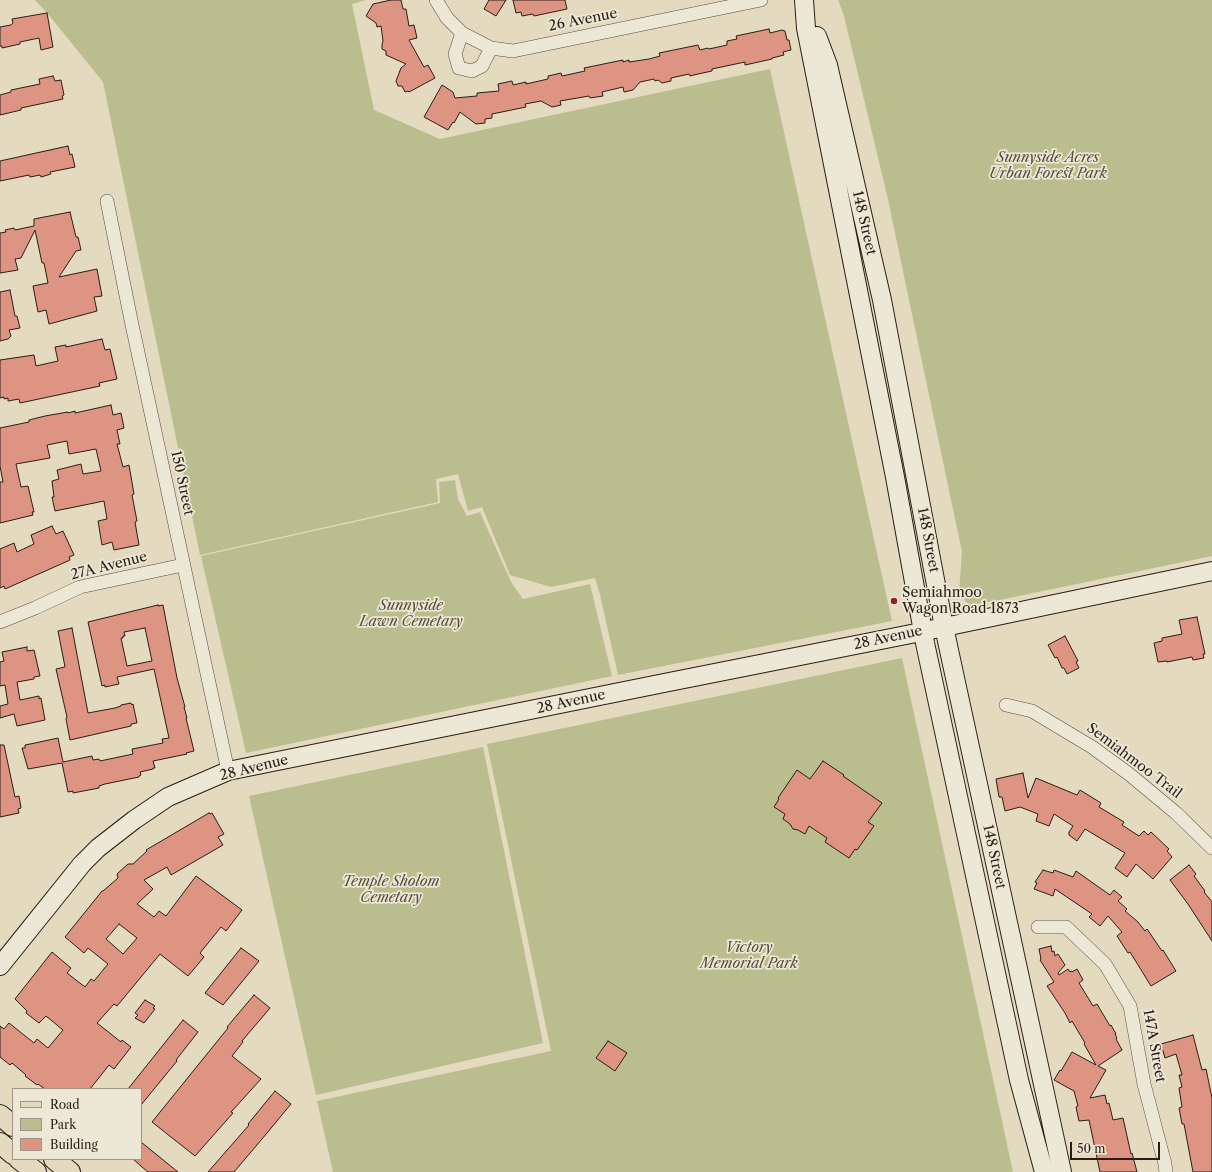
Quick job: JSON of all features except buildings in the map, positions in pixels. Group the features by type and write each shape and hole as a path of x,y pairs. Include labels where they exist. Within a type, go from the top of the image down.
{"main road":[{"name":"148 Street","path":"805,2 828,65 882,300 944,627 1062,1172"},
{"name":"148 Street","path":"805,2 806,28 893,469 923,631 1019,1080 1044,1172"},
{"name":"28 Avenue","path":"0,966 82,864 98,848 134,820 168,797 228,771 944,627 1212,571"},
{"path":"0,1115 12,1125"},
{"path":"0,1144 12,1153"},
{"path":"20,1160 36,1172"},
{"path":"55,1160 70,1172"}],"street":[{"name":"26 Avenue","path":"436,0 447,18 462,33 491,48 513,51 702,6 761,0"},
{"path":"462,33 455,54 460,68 472,72 482,66 491,48"},
{"name":"150 Street","path":"107,201 132,328 228,771"},
{"name":"27A Avenue","path":"0,622 35,608 80,587 183,565"},
{"name":"Semiahmoo Trail","path":"1006,705 1032,711 1092,747 1129,774 1176,813 1212,848"},
{"name":"147A Street","path":"1038,927 1066,927 1105,964 1130,1006 1144,1084 1166,1172"}],"green space":[{"path":"35,0 366,0 352,4 374,110 440,139 770,69 892,621 618,675 595,578 551,587 510,575 482,507 468,511 458,474 436,479 438,502 200,555 103,82"},
{"name":"Sunnyside Acres Urban Forest Park","path":"838,0 1212,0 1212,556 990,602 969,605 959,593 962,552 887,195 844,16"},
{"name":"Sunnyside Lawn Cemetary","path":"455,480 458,499 467,516 480,512 511,582 523,599 590,584 612,676 246,753 201,556 440,503 439,482"},
{"name":"Victory Memorial Park","path":"902,658 1013,1172 333,1172 317,1101 551,1051 487,744"},
{"name":"Temple Sholom Cemetary","path":"483,747 543,1043 316,1095 249,796"}],"place":[{"name":"Semiahmoo Wagon Road 1873","path":"894,601"}]}
